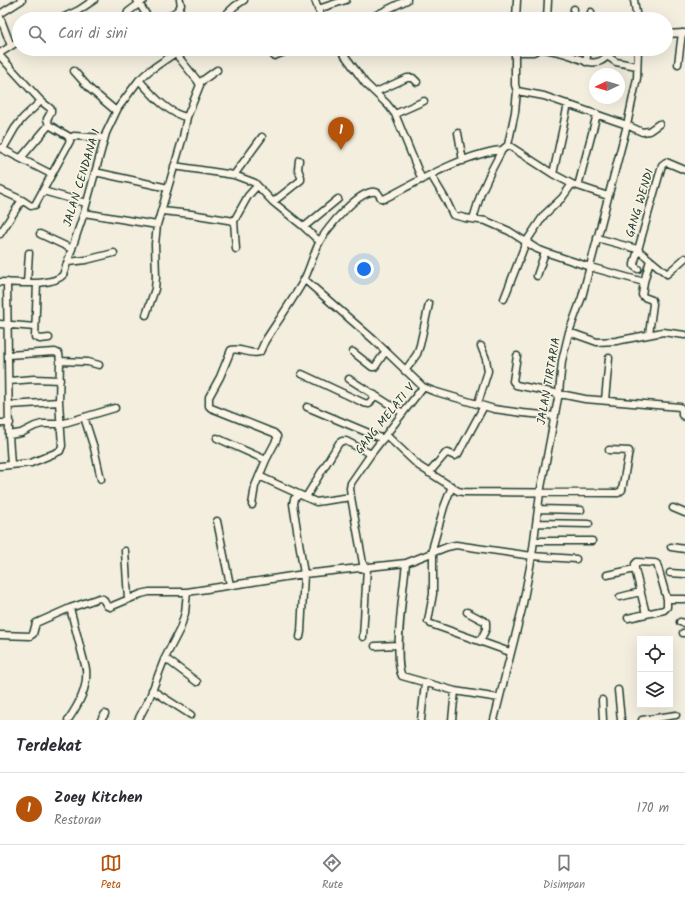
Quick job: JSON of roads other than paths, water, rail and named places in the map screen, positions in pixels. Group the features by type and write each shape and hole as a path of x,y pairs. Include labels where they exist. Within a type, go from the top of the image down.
{"street":[{"path":"22,0 0,15 11,46 0,54 41,101 51,109 51,112 46,119 49,125 70,138"},
{"path":"75,12 94,0"},
{"path":"175,12 181,5 180,0"},
{"path":"229,12 244,0"},
{"path":"315,0 319,12"},
{"path":"318,9 346,0"},
{"path":"382,12 407,0"},
{"path":"516,12 517,0"},
{"path":"547,12 548,0"},
{"path":"634,0 636,12"},
{"path":"128,12 140,1 146,12"},
{"path":"673,34 683,33 678,64"},
{"name":"JALAN CENDANA 1","path":"3,282 36,283 57,281 63,275 84,214 104,138 116,111 139,80 168,56"},
{"path":"146,315 155,289 155,244 157,225 183,137 187,117 199,89 199,83 180,56"},
{"path":"345,56 365,83 376,92 395,114 422,180"},
{"path":"473,219 481,193 502,150 508,145 516,112 518,91 515,85 515,56"},
{"path":"576,56 586,62 600,62 607,56 616,62 637,66"},
{"path":"586,62 587,56"},
{"name":"JALAN TIRTARIA","path":"494,720 522,609 535,540 540,493 559,393 562,361 569,332 582,297 627,125 637,78 638,56"},
{"path":"199,83 217,70"},
{"path":"74,71 90,89 116,111"},
{"path":"376,92 407,78 412,78 417,82"},
{"path":"139,80 171,111 182,117 187,117"},
{"path":"518,91 531,92 568,104 627,125 642,132 649,131 659,124"},
{"path":"41,101 14,128 2,149 51,174"},
{"path":"395,114 424,101"},
{"path":"553,174 568,104"},
{"path":"504,299 526,242 544,215 575,185 597,114"},
{"path":"21,158 49,125"},
{"path":"458,133 463,160"},
{"path":"70,138 74,136 104,138"},
{"path":"234,175 262,137"},
{"path":"0,190 34,206 68,145 70,138"},
{"path":"508,145 553,174 575,185 608,196"},
{"path":"252,505 255,486 277,439 275,434 209,406 209,397 220,377 231,350 238,349 255,354 260,352 304,279 319,241 354,201 364,194 376,191 381,198 384,199 463,160 488,152 502,150"},
{"path":"273,202 301,180 298,169 299,160"},
{"name":"GANG WENDI","path":"637,249 664,162 685,170"},
{"path":"174,166 234,175 250,181 319,241"},
{"path":"95,172 168,188"},
{"path":"431,175 453,215 486,221 503,228 545,252 590,267 644,282"},
{"path":"236,249 234,221 248,196 257,186"},
{"path":"43,191 86,203"},
{"path":"304,227 338,199"},
{"path":"1,232 22,200"},
{"path":"162,211 234,221"},
{"path":"84,214 157,225"},
{"path":"40,234 72,249"},
{"path":"597,238 637,249 667,274 685,258"},
{"path":"637,249 634,266 638,269"},
{"path":"537,276 545,252"},
{"path":"27,283 29,253"},
{"path":"68,262 86,260 114,253"},
{"path":"649,334 653,304 652,300 642,295 650,260"},
{"path":"304,279 423,387"},
{"path":"3,282 3,324 8,356 11,466"},
{"path":"36,283 35,337 36,339 50,338"},
{"path":"406,371 420,345 429,304"},
{"path":"3,324 35,327"},
{"path":"569,332 596,342 606,342 663,332 685,335"},
{"path":"429,473 446,453 448,452 455,456 458,454 481,404 488,371 486,359 481,346"},
{"path":"0,466 11,466 31,462 60,451 62,442 59,402 59,354 55,352 8,356"},
{"path":"353,352 372,367 375,367 385,352"},
{"path":"517,356 513,381 516,386 579,398 680,407 682,410 682,416 685,417"},
{"path":"605,400 609,358"},
{"path":"60,361 88,362 99,365"},
{"path":"302,374 364,403 369,404 375,395"},
{"path":"349,379 403,413"},
{"path":"9,380 60,380"},
{"name":"GANG MELATI V","path":"363,636 365,568 351,497 351,483 371,454 423,387 481,404 522,413 555,416"},
{"path":"9,405 59,402"},
{"path":"307,407 385,437 419,466 458,491 463,492 618,493 622,490 629,451 610,450"},
{"path":"9,435 21,433 42,424 61,424 115,408"},
{"path":"84,417 94,448 100,479"},
{"path":"0,423 10,423"},
{"path":"217,438 266,460"},
{"path":"306,497 339,443 342,441 346,441 371,454"},
{"path":"259,476 316,502 351,497"},
{"path":"452,486 437,528 433,546 433,594 429,623 510,652"},
{"path":"299,495 294,499 293,504 304,574 300,638"},
{"path":"674,508 685,513"},
{"path":"538,509 581,510"},
{"path":"218,521 230,586"},
{"path":"537,524 589,524"},
{"path":"535,540 592,541"},
{"path":"0,635 30,636 33,634 36,623 70,608 99,598 103,599 107,606 110,607 149,592 187,592 304,574 406,563 447,547 464,545 532,556 576,560"},
{"path":"671,548 685,550"},
{"path":"125,551 128,599"},
{"path":"628,618 646,614 666,609 667,607 667,599 657,564 637,562 635,564 635,569 646,614"},
{"path":"406,563 398,645 400,672 402,676 425,684 455,691 499,698"},
{"path":"607,575 635,569"},
{"path":"670,573 685,574"},
{"path":"138,720 165,658 180,629 185,613 187,592"},
{"path":"620,596 640,592"},
{"path":"667,599 685,599"},
{"path":"68,720 85,690 87,679 86,669 70,608"},
{"path":"467,612 486,622 486,629 480,641"},
{"path":"375,646 398,645"},
{"path":"165,658 197,682"},
{"path":"421,720 425,684"},
{"path":"152,690 191,714"},
{"path":"618,690 621,720"},
{"path":"452,720 455,691"},
{"path":"602,700 603,720"},
{"path":"642,720 676,715"}],"place":[{"name":"Zoey Kitchen","path":"341,150"}]}
